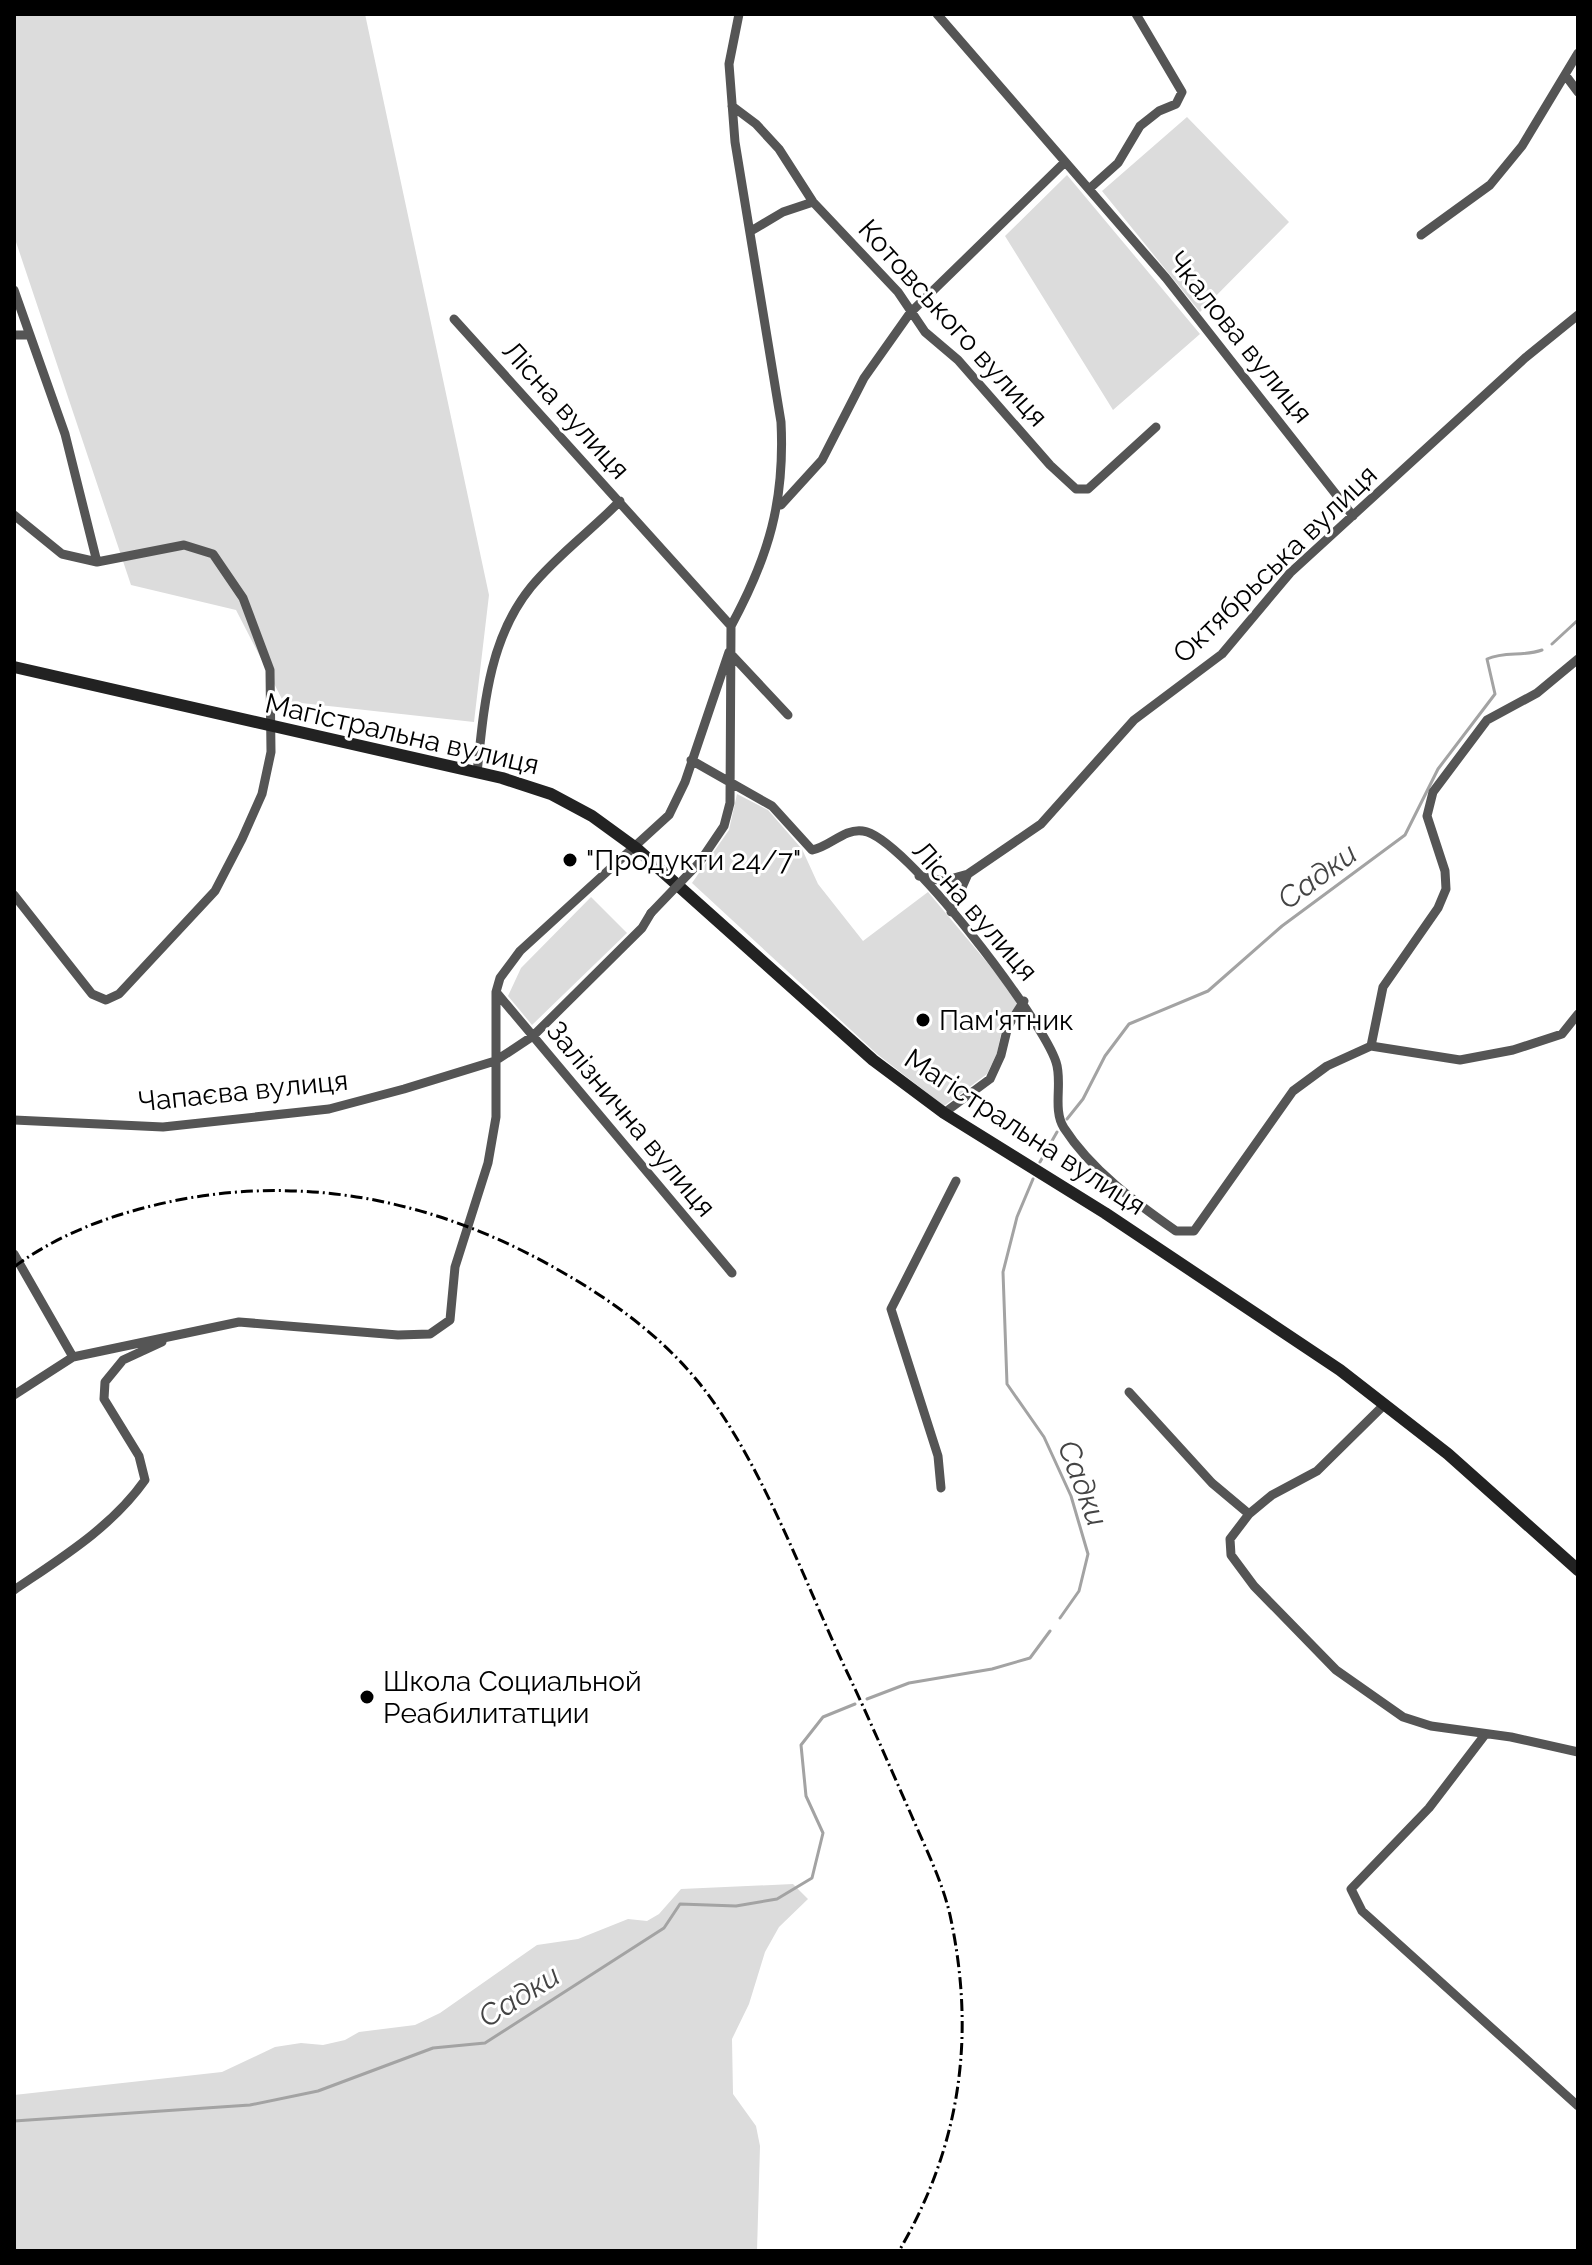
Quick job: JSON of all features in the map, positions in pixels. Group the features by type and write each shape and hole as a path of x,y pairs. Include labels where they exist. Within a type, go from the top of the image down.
{"main road":[{"name":"Магістральна вулиця","path":"14,667 477,773 551,794 592,816 636,848 873,1060 944,1113 1242,1303 1385,1404 1448,1454 1578,1570"}],"street":[{"path":"14,1395 73,1357 239,1322 398,1335 430,1334 450,1320 455,1267 488,1163 496,1117 496,992 500,978 520,951 669,815 729,652 731,626 768,547 778,509 784,468 781,422 732,106 729,64 739,14"},
{"name":"Чкалова вулиця","path":"937,14 1258,390 1353,516"},
{"path":"1089,189 1118,163 1140,126 1159,111 1176,104 1182,92 1136,14"},
{"path":"1421,235 1490,185 1522,146 1578,53"},
{"path":"1566,76 1578,92"},
{"name":"Котовського вулиця","path":"732,106 756,124 779,149 813,202 898,292 925,332 958,360 1050,465 1076,489 1088,489 1156,427"},
{"path":"778,509 822,460 864,378 910,313 1065,162"},
{"path":"751,231 783,212 813,202"},
{"path":"14,290 65,434 97,562"},
{"name":"Октябрьська вулиця","path":"968,874 1041,824 1134,720 1222,654 1290,573 1525,358 1578,315"},
{"name":"Лісна вулиця","path":"454,319 731,626"},
{"path":"14,335 30,335"},
{"path":"477,773 491,663 514,610 532,585 620,501"},
{"path":"14,515 62,554 97,562 184,545 213,554 243,598 270,670 272,727 262,794 215,891 119,994 106,1000 92,994 14,895"},
{"path":"729,652 788,715"},
{"name":"Чапаєва вулиця","path":"14,1120 163,1127 329,1109 495,1061 533,1036 642,928 651,913 699,863 724,826 731,782 729,652"},
{"path":"1578,659 1537,693 1487,720 1433,792 1427,816 1445,871 1446,889 1438,908 1383,987 1371,1046 1460,1060 1513,1050 1562,1034 1578,1014"},
{"path":"691,760 731,782"},
{"name":"Лісна вулиця","path":"731,782 772,806 812,850 850,832 864,831 879,837 904,857 1024,1001 1057,1065 1062,1125 1103,1173 1144,1209 1176,1231 1194,1231 1293,1091 1310,1076 1371,1046"},
{"path":"919,876 943,881 968,874"},
{"path":"951,912 968,874"},
{"name":"Залізнична вулиця","path":"496,992 732,1273"},
{"path":"944,1113 990,1079 1001,1055 1008,1026 1024,1001"},
{"path":"941,1488 933,1441 891,1309 956,1181"},
{"path":"14,1254 73,1357"},
{"path":"14,1590 99,1530 132,1498 145,1480 139,1456 104,1399 105,1382 123,1360 176,1335"},
{"path":"1129,1392 1212,1483 1249,1514"},
{"path":"1385,1404 1317,1471 1272,1495 1249,1514 1230,1539 1231,1555 1254,1586 1336,1670 1403,1717 1484,1736 1511,1737 1578,1752"},
{"path":"1484,1736 1429,1808 1351,1889 1362,1911 1578,2106"}],"shaded area":[{"path":"14,14 365,14 489,595 474,722 283,701 236,610 131,585 14,236"},
{"path":"1187,117 1289,222 1200,312 1102,191"},
{"path":"1067,175 1200,334 1113,410 1005,236"},
{"path":"737,794 768,810 802,849 818,884 863,941 928,892 1016,997 1018,1005 1003,1024 997,1053 987,1074 944,1106 877,1054 692,883 729,830"},
{"path":"591,897 627,933 532,1025 508,996 521,968"},
{"path":"793,1884 808,1899 779,1927 765,1952 749,2004 732,2039 733,2094 756,2126 760,2146 757,2251 14,2251 14,2095 222,2072 275,2047 301,2043 323,2045 345,2040 359,2032 415,2025 440,2013 537,1945 578,1939 628,1919 647,1921 659,1914 681,1889"}],"waterway":[{"name":"Садки","path":"1552,644 1578,620"},
{"name":"Садки","path":"1067,1119 1083,1099 1105,1056 1129,1024 1208,991 1282,926 1405,835 1438,769 1495,694 1487,659 1542,650"},
{"name":"Садки","path":"1040,1162 1057,1132"},
{"name":"Садки","path":"1033,1179 1017,1217 1003,1272 1007,1384 1044,1437 1071,1496 1088,1554 1079,1591 1060,1618"},
{"name":"Садки","path":"867,1699 909,1683 992,1669 1030,1658 1050,1631"},
{"name":"Садки","path":"14,2121 250,2105 318,2091 433,2048 485,2043 664,1928 680,1904 736,1906 777,1899 812,1878 823,1833 806,1796 801,1745 823,1717 855,1704"}],"railway":[{"path":"14,1267 52,1243 92,1224 178,1200 229,1193 279,1191 328,1193 376,1200 471,1228 562,1272 636,1322 686,1367 722,1415 762,1485 927,1850 950,1915 962,2003 958,2088 937,2171 899,2251"}],"place":[{"name":"\"Продукти 24/7\"","path":"570,860"},
{"name":"Пам'ятник","path":"923,1020"},
{"name":"Школа Социальной Реабилитатции","path":"367,1697"}]}
